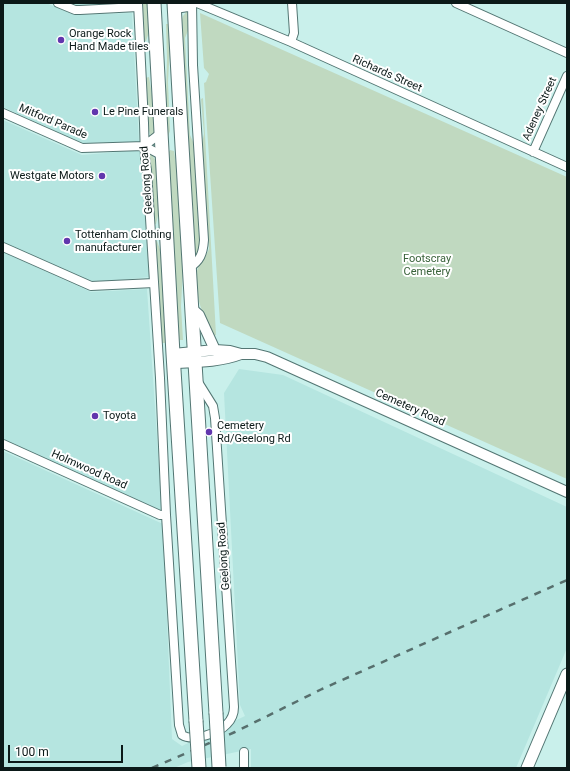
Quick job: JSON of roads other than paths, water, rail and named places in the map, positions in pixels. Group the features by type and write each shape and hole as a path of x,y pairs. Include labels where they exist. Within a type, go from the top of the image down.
{"highway":[{"path":"157,5 175,6"},
{"name":"Geelong Road","path":"157,5 162,145 199,768"},
{"name":"Geelong Road","path":"175,6 180,128 219,768"},
{"path":"162,145 168,144 180,128"}],"main road":[{"path":"527,768 567,674"}],"street":[{"path":"58,3 74,10 138,5"},
{"path":"175,6 188,7 192,3"},
{"path":"189,268 202,256 204,240 193,66 192,3"},
{"name":"Richards Street","path":"197,3 208,6 291,42 567,167"},
{"path":"291,42 294,33 292,3"},
{"path":"456,3 567,53"},
{"name":"Geelong Road","path":"138,5 144,146 159,363 166,515 180,729 182,735 189,738 215,732 226,726 232,717 234,706 215,418 213,406 196,378"},
{"name":"Adeney Street","path":"533,152 567,76"},
{"name":"Mitford Parade","path":"3,113 82,148 162,145"},
{"path":"144,146 162,145"},
{"path":"3,247 91,286 154,283"},
{"path":"191,308 199,315 215,350"},
{"name":"Cemetery Road","path":"195,357 215,350 230,351 241,354 255,354 280,362 567,492"},
{"name":"Cemetery Road","path":"159,363 174,358 232,357 241,354"},
{"path":"163,453 179,440"},
{"name":"Holmwood Road","path":"3,444 160,515 166,515"},
{"path":"244,752 244,768"}],"railway":[{"path":"152,768 235,732 322,689 567,580"}],"place":[{"name":"Orange Rock Hand Made tiles","path":"61,40"},
{"name":"Le Pine Funerals","path":"95,112"},
{"name":"Westgate Motors","path":"102,176"},
{"name":"Tottenham Clothing manufacturer","path":"67,241"},
{"name":"Toyota","path":"95,416"},
{"name":"Cemetery Rd/Geelong Rd","path":"209,432"}],"park label":[{"name":"Footscray Cemetery","path":"427,265"}]}
